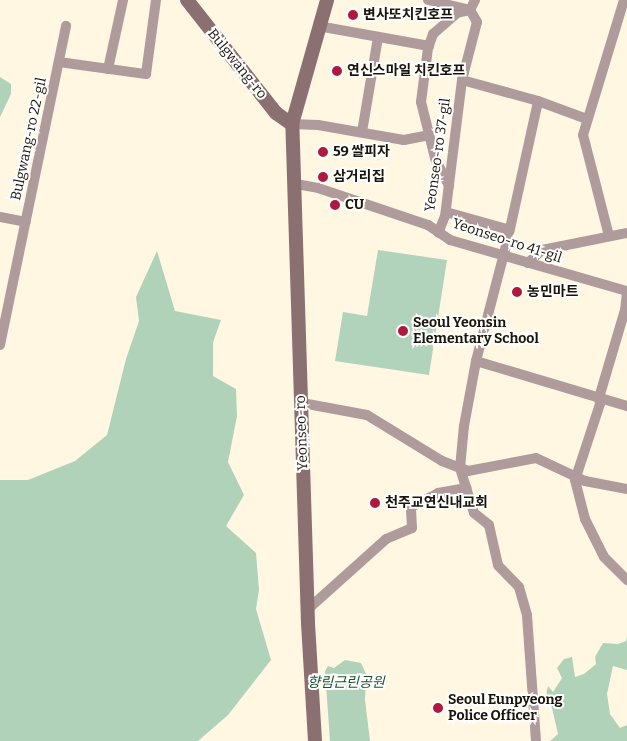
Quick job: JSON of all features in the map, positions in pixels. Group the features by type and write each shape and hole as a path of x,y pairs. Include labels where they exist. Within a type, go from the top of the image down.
{"main road":[{"name":"Bulgwang-ro","path":"187,0 276,113 292,124"},
{"name":"Yeonseo-ro","path":"315,741 307,610 296,184 292,124 318,26 327,0"}],"street":[{"path":"108,69 123,0"},
{"name":"Bulgwang-ro 22-gil","path":"59,62 146,74 156,0"},
{"path":"428,0 473,5"},
{"name":"Yeonseo-ro 37-gil","path":"438,233 446,212 462,80 477,22 473,5 457,14 433,34 428,46 421,102 435,158 449,186"},
{"path":"609,236 583,135 624,6"},
{"name":"Bulgwang-ro 22-gil","path":"0,345 66,26"},
{"path":"318,26 428,46"},
{"path":"362,132 378,37"},
{"name":"Yeonseo-ro 37-gil","path":"462,80 538,101 588,119"},
{"path":"536,741 528,614 519,587 498,565 489,525 474,513 460,468 464,426 476,361 510,230 538,101"},
{"path":"292,124 318,125 404,140 429,135"},
{"name":"Yeonseo-ro 41-gil","path":"296,184 318,188 428,225 450,240 627,291 599,398 600,404 577,476"},
{"path":"446,212 510,230"},
{"name":"Bulgwang-ro 22-gil","path":"0,217 26,222"},
{"path":"528,263 542,250 627,233"},
{"path":"476,361 627,406"},
{"path":"302,403 367,415 442,461 468,471 536,458 577,476 627,489"},
{"path":"577,476 585,519 608,561 627,580"},
{"path":"307,610 386,539 412,528 411,507 438,493 467,488"}],"green space":[{"path":"0,77 11,84 11,94 0,117"},
{"path":"378,250 447,260 429,375 335,361 343,312 367,316"},
{"path":"157,251 175,311 221,320 213,342 213,376 236,389 237,416 228,462 244,495 226,526 256,553 259,590 256,609 271,660 228,715 198,741 0,741 0,480 28,480 75,461 107,435 126,359 139,321 136,297"},
{"path":"627,636 627,670 613,666 607,694 610,714 620,728 627,725 627,741 550,741 558,734 552,708 546,695 548,686 553,692 562,678 557,668 564,659 572,657 575,677 584,674 596,664 595,657 603,643 618,644 626,641"},
{"name":"향림근린공원","path":"345,660 361,663 366,674 365,700 370,741 330,741 325,671 328,666 334,668"}],"place":[{"name":"변사또치킨호프","path":"353,15"},
{"name":"연신스마일 치킨호프","path":"337,71"},
{"name":"59 쌀피자","path":"323,152"},
{"name":"삼거리집","path":"323,177"},
{"name":"CU","path":"335,205"},
{"name":"농민마트","path":"517,292"},
{"name":"Seoul Yeonsin Elementary School","path":"403,331"},
{"name":"천주교연신내교회","path":"375,503"},
{"name":"Seoul Eunpyeong Police Officer","path":"438,708"}]}
